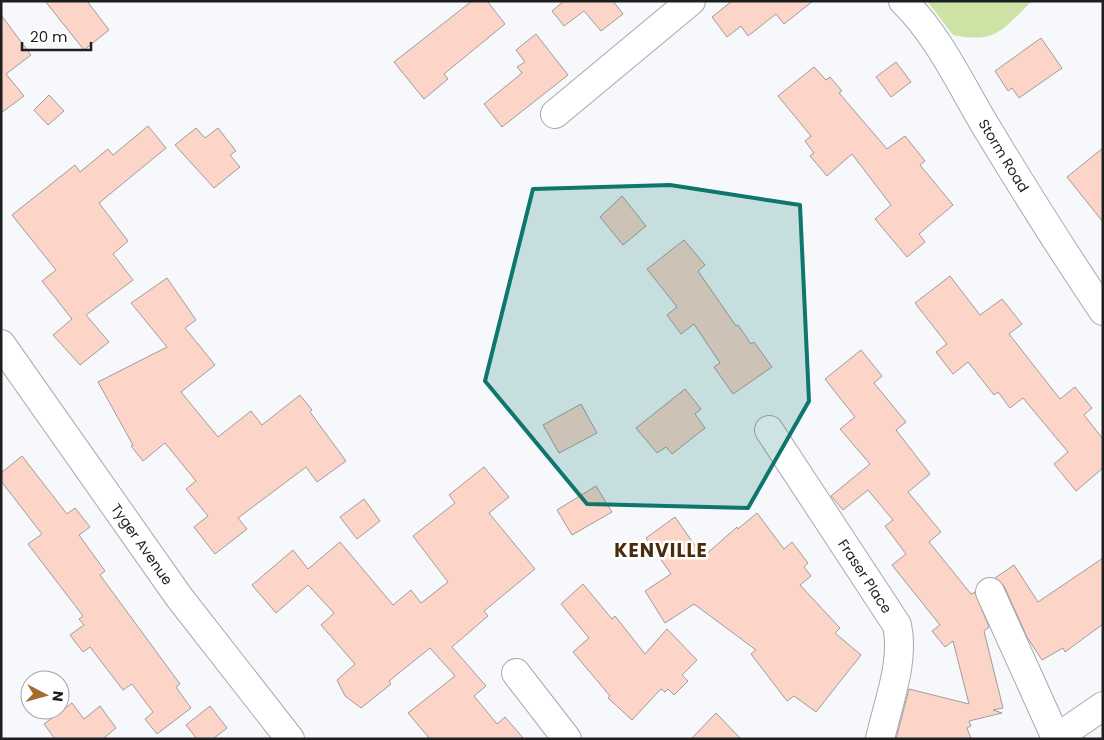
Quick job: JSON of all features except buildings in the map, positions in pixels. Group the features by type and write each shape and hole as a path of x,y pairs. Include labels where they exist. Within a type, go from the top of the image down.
{"street":[{"path":"555,114 691,1"},
{"name":"Storm Road","path":"903,1 916,14 940,50 1041,219 1103,311"},
{"name":"Tyger Avenue","path":"1,344 179,597 290,739"},
{"name":"Fraser Place","path":"769,430 897,625 899,637 898,656 880,739"},
{"path":"990,592 1056,738 1103,706"},
{"path":"516,673 567,739"}],"highlighted area":[{"path":"670,185 800,205 809,401 748,508 587,504 485,381 533,189"}],"green space":[{"path":"927,1 1032,1 998,32 990,36 968,37 953,35"}],"district":[{"name":"KENVILLE","path":"661,550"}]}
